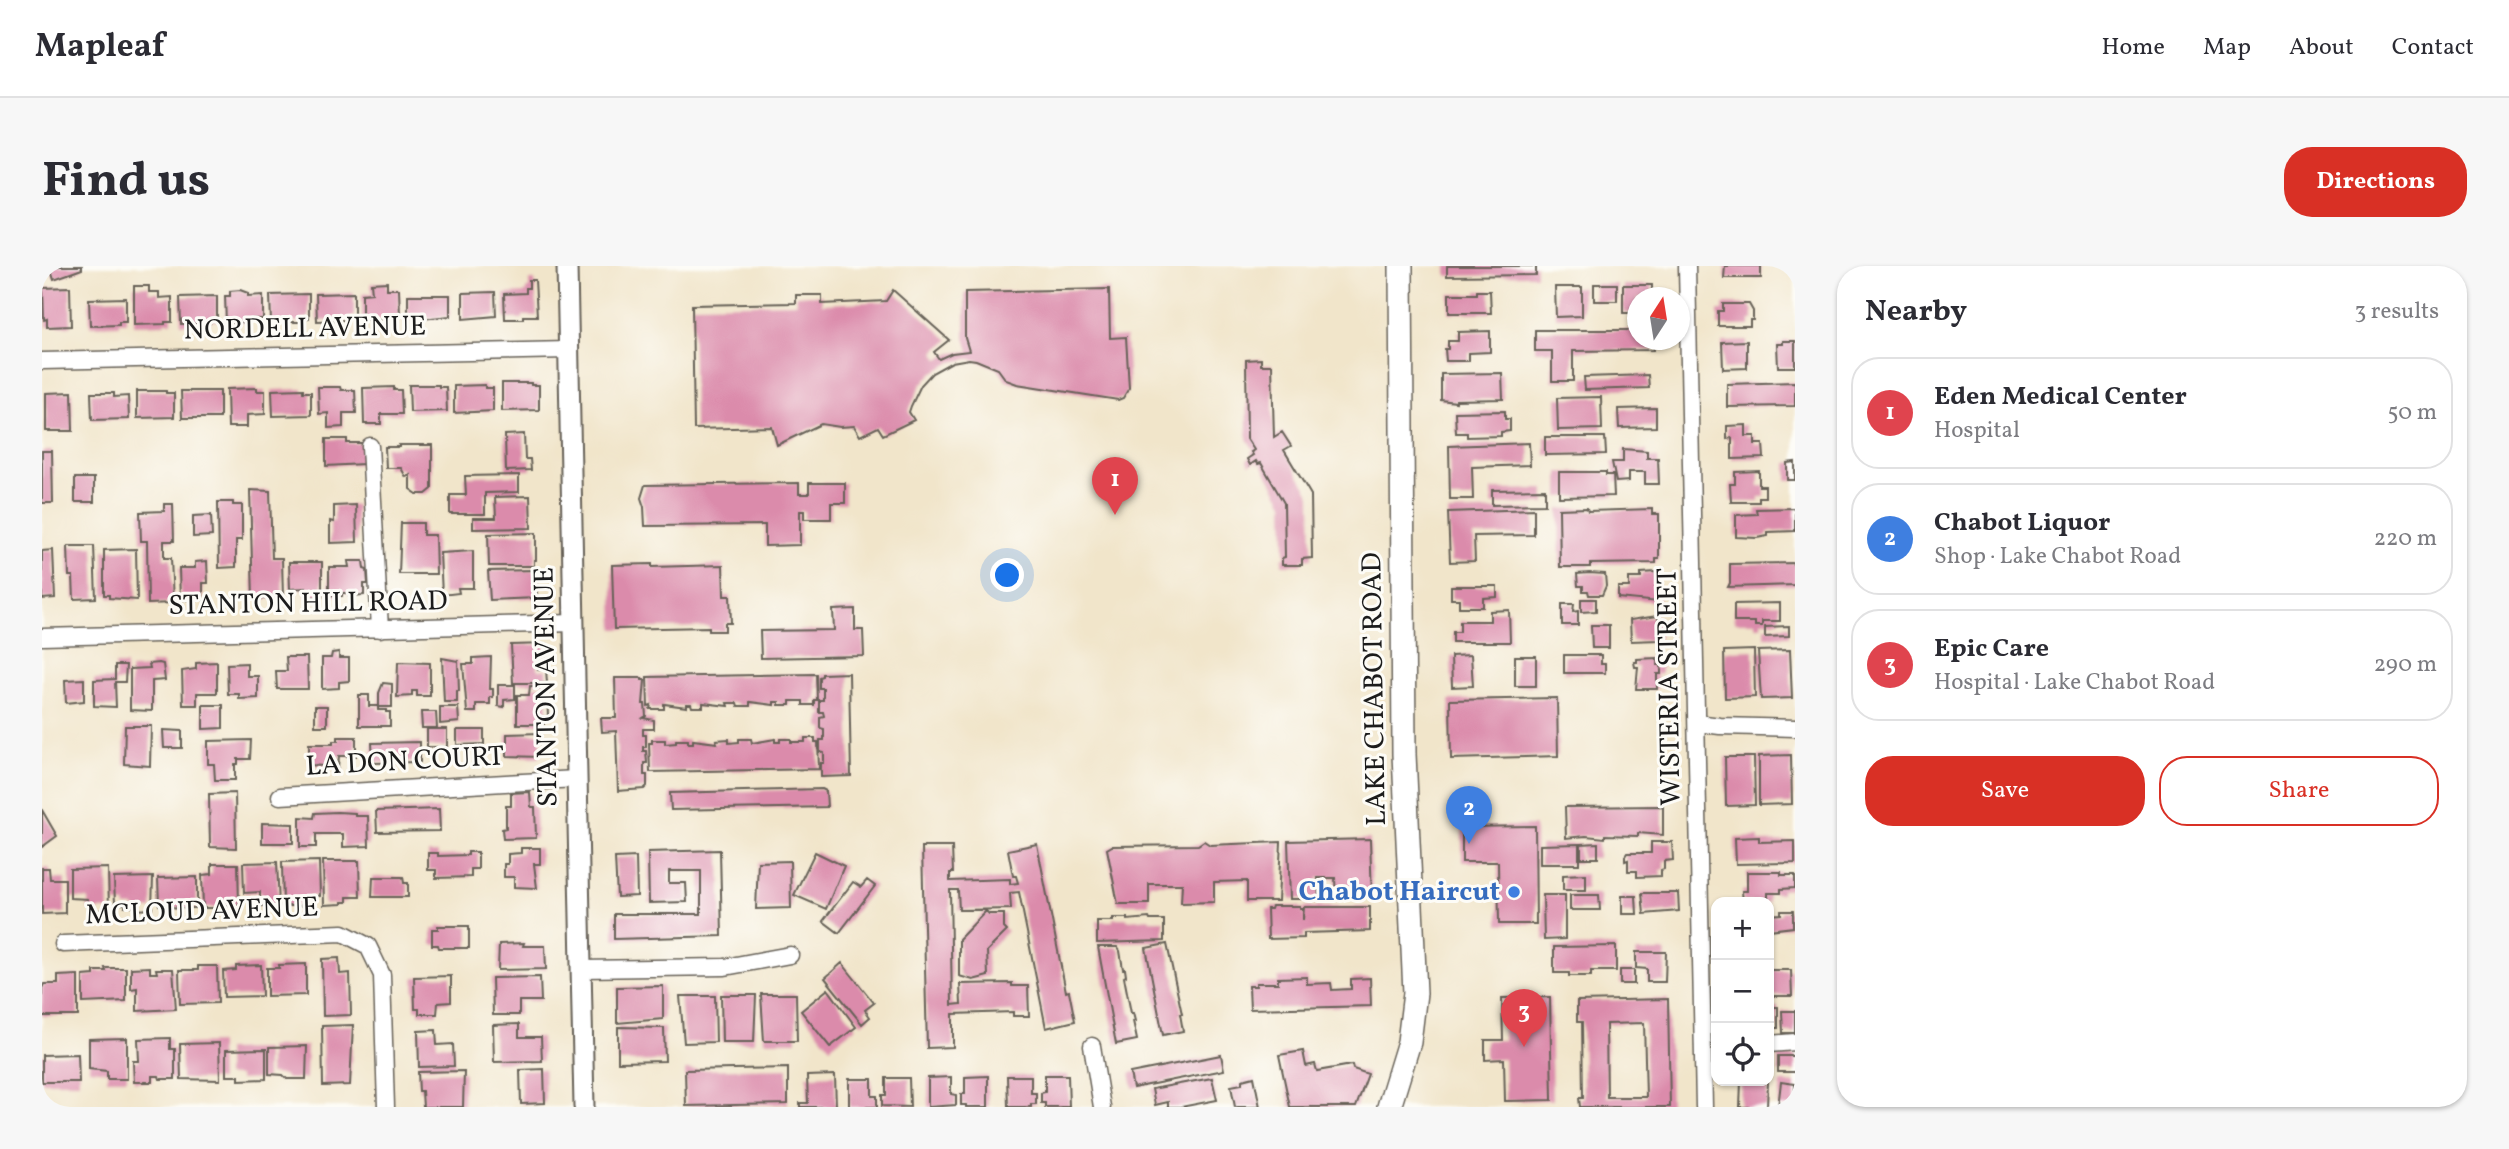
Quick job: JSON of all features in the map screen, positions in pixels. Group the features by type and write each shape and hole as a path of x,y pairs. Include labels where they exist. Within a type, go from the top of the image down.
{"main road":[{"name":"LAKE CHABOT ROAD","path":"1389,1107 1406,1054 1415,993 1404,754 1401,266"}],"street":[{"name":"STANTON AVENUE","path":"567,266 584,1107"},
{"name":"WISTERIA STREET","path":"1687,266 1697,723 1710,1047 1704,1107"},
{"name":"NORDELL AVENUE","path":"42,360 569,350"},
{"path":"370,446 380,629"},
{"name":"STANTON HILL ROAD","path":"42,637 575,623"},
{"path":"1697,723 1795,728"},
{"name":"LA DON COURT","path":"280,796 576,779"},
{"name":"MCLOUD AVENUE","path":"63,944 343,933 368,946 382,975 386,1107"},
{"path":"581,969 725,967 790,955"},
{"path":"1774,1044 1795,1042"},
{"path":"1092,1046 1102,1107"},
{"path":"374,1107 386,1107"}],"building":[{"path":"50,266 82,266 82,269 54,279"},
{"path":"1447,266 1536,266 1536,275 1447,276"},
{"path":"1725,266 1761,266 1761,278 1724,278"},
{"path":"529,280 535,280 537,316 505,319 504,294 526,293"},
{"path":"387,282 387,289 399,289 400,316 362,320 362,294 372,293 371,283"},
{"path":"1594,284 1617,284 1617,301 1594,301"},
{"path":"1623,285 1652,285 1627,287 1627,313 1623,313"},
{"path":"134,286 149,286 149,292 159,292 159,298 172,297 172,322 134,325"},
{"path":"70,287 71,326 47,327 47,319 44,320 43,288"},
{"path":"1555,287 1582,287 1582,316 1556,317"},
{"path":"1109,289 1110,338 1126,337 1129,388 1123,398 1118,400 1017,384 1006,380 998,369 969,359 952,362 932,373 921,385 911,406 909,412 914,420 883,435 878,427 860,436 854,426 821,424 777,445 772,427 694,429 692,305 796,303 796,295 822,295 822,304 886,301 893,290 949,340 934,352 939,359 952,353 969,351 965,338 965,292"},
{"path":"230,291 248,293 248,296 263,295 263,319 226,323 225,296 230,296"},
{"path":"1477,291 1490,291 1491,313 1449,313 1449,294 1477,294"},
{"path":"495,292 496,316 463,319 463,293"},
{"path":"354,293 354,317 347,320 317,321 316,294"},
{"path":"309,294 309,318 302,319 302,322 271,322 270,295"},
{"path":"408,295 450,295 450,316 422,319 421,316 408,317"},
{"path":"217,296 217,321 181,324 180,297"},
{"path":"126,298 126,322 119,322 119,325 90,326 89,299"},
{"path":"1723,304 1749,304 1753,311 1750,326 1718,326 1718,311 1723,311"},
{"path":"1535,330 1627,330 1627,350 1653,350 1573,351 1573,381 1552,381 1552,351 1535,351"},
{"path":"1490,331 1490,352 1469,353 1469,361 1446,361 1445,349 1448,349 1448,341 1458,341 1458,332"},
{"path":"1747,341 1747,368 1723,369 1722,342"},
{"path":"1783,341 1795,341 1795,367 1778,367 1777,344 1783,344"},
{"path":"1261,359 1261,365 1272,365 1274,437 1282,432 1291,446 1284,450 1311,495 1312,558 1302,559 1302,565 1282,565 1282,558 1285,557 1284,503 1261,463 1256,461 1250,465 1247,459 1253,455 1251,452 1254,450 1247,439 1246,360"},
{"path":"1502,373 1503,399 1456,402 1441,400 1441,374"},
{"path":"1648,375 1649,388 1585,390 1584,377"},
{"path":"1795,382 1795,406 1727,407 1727,384"},
{"path":"502,383 539,385 539,410 502,411"},
{"path":"409,385 446,387 447,411 410,412"},
{"path":"485,385 485,388 493,388 493,411 454,413 454,386"},
{"path":"318,387 355,390 356,413 343,413 343,427 328,428 328,413 319,414"},
{"path":"394,387 394,390 401,390 402,414 381,414 381,424 364,424 363,388"},
{"path":"257,388 257,391 265,391 265,414 247,415 247,427 228,427 227,389"},
{"path":"303,389 303,392 311,392 311,415 273,416 272,390"},
{"path":"137,391 174,393 174,417 137,418"},
{"path":"181,391 220,391 220,418 182,418"},
{"path":"72,392 73,431 46,431 46,393"},
{"path":"91,393 114,393 114,397 128,396 129,419 92,420"},
{"path":"1601,397 1602,429 1558,430 1557,398"},
{"path":"1656,408 1656,427 1619,428 1618,409"},
{"path":"1505,411 1505,419 1510,419 1510,431 1501,432 1501,436 1467,437 1467,433 1456,433 1455,412"},
{"path":"1746,425 1746,436 1755,436 1755,444 1763,444 1764,458 1732,459 1732,438 1727,439 1727,426"},
{"path":"524,434 525,459 530,459 531,470 506,471 505,435"},
{"path":"1545,437 1605,437 1606,454 1545,455"},
{"path":"326,439 347,439 347,443 363,443 363,464 326,466"},
{"path":"1529,443 1530,465 1472,467 1473,499 1450,499 1449,446"},
{"path":"432,445 432,489 426,494 417,494 410,489 410,475 406,477 401,468 386,468 385,447"},
{"path":"1623,449 1647,451 1647,458 1658,458 1659,484 1645,484 1645,472 1629,472 1629,481 1616,482 1612,462 1623,462"},
{"path":"42,451 52,451 53,503 42,503"},
{"path":"1795,462 1795,480 1787,480 1787,463"},
{"path":"1759,471 1759,486 1765,486 1765,497 1759,497 1759,502 1731,502 1730,484 1735,484 1735,472"},
{"path":"1559,472 1606,472 1606,475 1613,475 1614,496 1559,497"},
{"path":"519,475 519,492 485,493 485,514 450,514 450,495 466,495 465,476"},
{"path":"75,478 94,478 94,502 75,502"},
{"path":"799,483 799,494 809,494 809,483 845,483 845,503 831,503 831,519 804,519 804,511 800,511 800,545 765,546 765,525 645,526 641,498 645,485"},
{"path":"1545,489 1545,504 1492,505 1492,490"},
{"path":"250,490 270,491 272,558 282,558 283,598 253,599"},
{"path":"530,496 531,528 473,529 473,518 496,518 495,497"},
{"path":"218,502 242,505 242,540 236,540 236,567 219,568"},
{"path":"164,504 173,504 174,541 164,541 164,558 171,558 173,603 148,604 147,541 141,541 140,512 164,511"},
{"path":"356,505 357,542 330,543 330,521 334,522 334,506"},
{"path":"1587,508 1588,511 1652,509 1652,514 1659,514 1659,559 1656,559 1656,563 1560,567 1559,509"},
{"path":"1795,508 1795,531 1768,532 1768,536 1757,538 1736,537 1736,515 1757,514 1756,509"},
{"path":"1534,509 1534,535 1474,536 1475,561 1450,562 1448,512"},
{"path":"211,515 212,536 193,537 193,516"},
{"path":"401,523 423,523 423,535 435,535 436,574 399,574"},
{"path":"536,533 534,566 489,566 488,534"},
{"path":"68,546 94,546 96,598 74,599 73,576 69,576"},
{"path":"136,549 137,600 109,598 109,595 104,595 104,550"},
{"path":"53,550 55,598 42,599 42,551"},
{"path":"473,551 473,588 458,588 459,593 442,595 440,553"},
{"path":"207,561 208,583 203,583 203,600 180,600 179,568 195,568 195,562"},
{"path":"348,561 363,561 368,584 364,584 364,595 349,596 349,593 342,593 342,596 329,596 329,567 349,567"},
{"path":"289,562 322,562 322,597 306,597 306,588 290,589"},
{"path":"1795,563 1795,585 1728,587 1730,564"},
{"path":"652,564 652,567 723,565 724,596 730,596 731,623 725,623 725,631 709,631 709,627 614,629 612,565"},
{"path":"536,570 537,598 490,600 488,571"},
{"path":"1656,572 1659,602 1618,598 1618,587 1629,587 1629,578 1641,578 1641,573"},
{"path":"1577,574 1605,574 1606,586 1602,595 1589,595 1588,591 1583,591 1583,586 1578,586"},
{"path":"1451,586 1497,586 1497,597 1483,598 1483,607 1459,607 1459,599 1451,599"},
{"path":"1581,599 1596,599 1596,611 1581,612"},
{"path":"1780,603 1780,621 1762,621 1762,626 1755,626 1755,622 1734,622 1734,604"},
{"path":"1562,604 1574,604 1573,612 1578,611 1578,625 1562,625"},
{"path":"855,609 855,630 863,630 864,656 761,658 760,631 834,630 833,610"},
{"path":"1509,610 1510,642 1453,642 1453,632 1460,632 1460,621 1490,621 1490,611"},
{"path":"1658,616 1659,640 1631,641 1630,620"},
{"path":"1591,625 1609,625 1609,648 1592,648"},
{"path":"1789,626 1789,636 1765,637 1765,627"},
{"path":"546,644 546,656 537,656 538,670 546,669 547,683 513,683 511,645"},
{"path":"1754,650 1755,697 1725,698 1724,651"},
{"path":"1790,650 1792,698 1761,699 1758,651"},
{"path":"339,652 339,658 349,658 349,681 339,682 339,688 322,689 322,658 331,658 332,653"},
{"path":"1471,655 1473,686 1452,687 1451,656"},
{"path":"1564,655 1601,655 1605,673 1564,673"},
{"path":"1515,656 1536,656 1536,686 1515,686"},
{"path":"286,657 307,657 308,689 277,689 276,671 287,671"},
{"path":"491,657 490,689 493,689 493,697 490,697 490,704 476,704 476,712 467,712 463,664 473,664 473,658"},
{"path":"442,658 458,661 457,702 444,702"},
{"path":"1657,658 1657,665 1661,665 1661,674 1657,674 1657,689 1636,689 1638,667 1635,667 1634,662 1637,662 1637,659"},
{"path":"217,662 217,693 197,693 197,705 183,705 182,671 196,669 196,663"},
{"path":"398,662 430,663 430,696 417,696 417,691 412,691 412,696 397,697"},
{"path":"247,663 247,676 258,676 258,698 239,699 239,694 228,694 227,664"},
{"path":"149,664 163,664 165,680 152,681 152,711 130,710 130,669 150,668"},
{"path":"115,665 126,665 125,682 115,682 116,707 94,706 94,680 115,679"},
{"path":"849,673 851,776 821,777 824,753 820,752 820,740 824,740 824,729 820,728 820,717 824,716 823,712 819,712 823,688 819,688 819,677 822,674"},
{"path":"816,674 817,700 814,700 814,705 803,705 803,701 790,701 790,705 779,705 779,702 774,702 774,705 750,702 750,706 738,706 737,703 727,703 728,706 703,703 703,707 664,704 664,709 650,709 651,705 648,706 647,677"},
{"path":"615,678 645,680 643,704 646,716 643,718 654,720 654,729 643,729 646,747 643,747 643,751 646,751 647,763 644,763 647,786 644,789 618,791 616,731 602,732 601,718 616,718"},
{"path":"84,679 84,701 66,703 65,680"},
{"path":"383,683 392,684 392,707 379,707 379,693"},
{"path":"498,685 515,685 515,699 504,700 504,707 498,706"},
{"path":"530,686 547,686 548,718 544,718 544,724 517,724 517,695 529,695"},
{"path":"359,695 369,695 369,706 378,706 378,710 390,712 390,726 359,726"},
{"path":"1557,698 1558,756 1451,759 1450,700"},
{"path":"203,705 223,705 223,728 203,729"},
{"path":"315,706 327,706 327,726 315,726"},
{"path":"440,707 458,707 459,722 440,724"},
{"path":"421,712 436,712 437,728 422,728"},
{"path":"125,726 151,726 150,766 124,764"},
{"path":"427,729 447,729 447,747 427,747"},
{"path":"163,730 182,731 182,748 164,748"},
{"path":"457,730 484,730 484,744 457,745"},
{"path":"541,733 541,757 507,756 507,734"},
{"path":"338,737 356,737 356,756 339,756 338,767 309,765 309,744 333,744 333,741 338,741"},
{"path":"805,738 815,738 815,742 818,742 819,769 650,772 649,743 652,743 652,740 665,740 665,744 676,743 676,740 688,740 688,743 693,743 693,740 717,743 716,740 729,739 729,743 739,742 739,739 751,739 752,743 775,739 775,742 791,739 791,742 805,742"},
{"path":"251,740 250,759 238,759 238,764 235,764 235,780 215,780 214,764 208,764 208,741"},
{"path":"420,742 420,762 373,763 372,743"},
{"path":"1791,755 1792,804 1759,805 1759,756"},
{"path":"1725,757 1754,757 1755,805 1726,806"},
{"path":"826,791 827,807 671,810 670,793"},
{"path":"530,792 531,807 535,807 536,838 503,839 506,806 511,806 511,793"},
{"path":"235,793 236,848 210,847 209,794"},
{"path":"1663,806 1663,835 1638,833 1638,836 1566,838 1565,807"},
{"path":"439,809 440,831 377,832 376,811"},
{"path":"42,810 57,836 42,847"},
{"path":"337,812 368,816 369,846 343,847 343,834 316,834 316,847 300,847 300,817 314,818 315,813"},
{"path":"262,823 293,824 293,843 262,843"},
{"path":"1535,826 1536,924 1499,924 1498,862 1462,862 1462,827"},
{"path":"1759,837 1759,842 1795,841 1795,863 1736,864 1735,838"},
{"path":"1370,839 1372,897 1336,899 1335,878 1318,878 1319,899 1290,899 1288,841"},
{"path":"1204,841 1210,845 1281,842 1278,901 1247,901 1247,881 1214,882 1214,902 1181,903 1182,884 1149,884 1149,904 1118,904 1107,849 1112,846 1198,845"},
{"path":"1651,842 1672,842 1673,860 1664,861 1661,876 1637,877 1637,871 1628,871 1628,860 1625,861 1625,856 1627,853 1651,853"},
{"path":"1598,843 1598,858 1581,858 1581,844"},
{"path":"1037,844 1066,992 1069,991 1075,1021 1046,1028 1019,892 1010,893 1011,909 959,910 958,890 950,890 952,1005 961,1004 960,984 1012,983 1012,986 1028,986 1029,1016 1013,1016 1013,1012 953,1014 953,1047 927,1048 922,847 952,847 953,873 950,873 950,881 1010,879 1010,884 1018,883 1016,876 1013,876 1008,850"},
{"path":"1579,844 1579,864 1540,864 1540,845"},
{"path":"521,848 540,848 540,864 534,864 537,888 514,887 514,877 504,877 504,864 508,864 508,854 521,853"},
{"path":"720,850 722,936 614,939 614,914 701,914 701,871 669,871 669,883 686,883 687,902 649,903 648,852"},
{"path":"468,852 478,852 478,869 471,869 471,877 436,878 436,870 428,870 428,853 438,853 438,856 468,855"},
{"path":"815,852 844,866 826,909 794,895"},
{"path":"636,857 637,896 617,897 615,858"},
{"path":"319,861 320,896 306,896 306,899 301,899 301,906 283,906 282,862"},
{"path":"323,861 359,861 360,897 347,897 347,902 342,904 324,905"},
{"path":"790,861 791,908 756,909 758,862"},
{"path":"277,862 279,906 260,906 260,892 244,893 243,863"},
{"path":"212,864 238,864 239,905 203,908 202,875 212,874"},
{"path":"42,868 49,868 50,879 65,879 65,913 42,914"},
{"path":"108,868 109,910 88,910 88,899 70,898 70,869"},
{"path":"1747,872 1781,872 1781,875 1795,875 1795,888 1781,889 1781,893 1768,893 1768,897 1743,897 1742,891 1747,891"},
{"path":"1586,874 1586,890 1563,890 1563,875"},
{"path":"153,877 152,909 135,910 135,907 125,907 126,904 115,904 114,878"},
{"path":"197,877 197,908 159,905 158,878"},
{"path":"373,877 403,877 404,883 408,883 408,897 372,897"},
{"path":"867,880 875,886 839,933 823,921 853,882 861,887"},
{"path":"1642,893 1678,893 1679,911 1644,914"},
{"path":"1543,895 1565,895 1565,939 1544,940"},
{"path":"1570,895 1599,895 1600,910 1570,910"},
{"path":"1622,896 1636,896 1637,914 1622,914"},
{"path":"1272,906 1300,906 1303,908 1303,920 1304,907 1370,907 1370,931 1304,933 1304,938 1268,939 1267,909"},
{"path":"986,911 989,914 1004,914 1004,928 1007,931 987,951 988,976 973,980 959,976 959,939"},
{"path":"1781,911 1793,911 1793,927 1774,929 1774,915 1781,914"},
{"path":"1113,918 1164,920 1164,941 1097,943 1097,921 1113,921"},
{"path":"438,926 469,926 469,948 439,948 438,945 432,945 432,929 438,929"},
{"path":"524,943 523,946 545,946 546,969 498,970 499,944"},
{"path":"1167,944 1183,1031 1163,1035 1146,948"},
{"path":"1616,946 1616,971 1591,971 1591,976 1554,973 1554,947"},
{"path":"1098,947 1117,947 1120,951 1137,1040 1116,1044"},
{"path":"1636,952 1666,952 1665,982 1647,982 1647,969 1636,968"},
{"path":"339,958 340,974 350,973 351,1015 323,1016 322,959"},
{"path":"842,963 874,1003 865,1010 870,1017 862,1024 825,978"},
{"path":"306,964 306,995 267,996 267,968"},
{"path":"261,965 262,996 224,997 223,971 236,970 236,966"},
{"path":"198,966 217,966 218,1003 180,1004 179,970 198,970"},
{"path":"150,967 150,973 157,973 156,969 173,969 176,1009 137,1011 137,988 131,989 131,968"},
{"path":"105,968 126,968 126,1001 83,1003 83,976 94,975 94,971 106,971"},
{"path":"1620,970 1634,970 1634,984 1620,984"},
{"path":"1774,970 1791,970 1792,996 1774,996"},
{"path":"78,975 78,1016 42,1016 44,984 58,984 58,976"},
{"path":"451,976 451,1002 438,1003 437,1014 419,1014 419,1009 415,1009 414,977"},
{"path":"540,977 541,1001 519,1001 519,1015 493,1015 492,978"},
{"path":"1307,977 1307,984 1331,983 1332,990 1351,989 1351,979 1370,978 1371,1006 1250,1009 1249,986 1256,986 1256,983 1278,983 1278,978"},
{"path":"663,986 663,1019 617,1023 617,987"},
{"path":"828,989 856,1027 830,1047 801,1011"},
{"path":"761,994 796,994 797,1041 764,1041"},
{"path":"721,995 756,995 754,1042 722,1042"},
{"path":"680,996 715,996 716,1042 684,1043"},
{"path":"1550,997 1552,1100 1505,1101 1504,1059 1485,1060 1485,1040 1503,1040 1502,998"},
{"path":"1668,999 1670,1107 1580,1107 1579,1098 1583,1098 1582,1022 1577,1022 1577,1001","holes":["1644,1023 1646,1097 1607,1097 1606,1024"]},
{"path":"1774,1007 1778,1007 1778,1028 1774,1028"},
{"path":"1782,1011 1795,1011 1795,1033 1783,1033"},
{"path":"519,1024 519,1037 541,1037 542,1061 494,1062 493,1025"},
{"path":"353,1025 350,1085 323,1086 322,1026"},
{"path":"618,1027 664,1028 665,1061 618,1062"},
{"path":"436,1030 437,1045 453,1044 454,1066 419,1067 418,1031"},
{"path":"127,1038 127,1079 107,1079 107,1071 89,1069 89,1039"},
{"path":"170,1038 170,1049 175,1049 175,1079 152,1076 152,1082 134,1082 133,1061 139,1061 138,1039"},
{"path":"219,1043 220,1080 181,1079 180,1044"},
{"path":"307,1046 306,1079 287,1079 283,1075 269,1074 269,1047"},
{"path":"266,1049 266,1079 239,1080 239,1076 226,1076 226,1050"},
{"path":"1303,1051 1306,1066 1315,1064 1317,1071 1352,1065 1353,1069 1368,1074 1356,1107 1290,1107 1279,1055"},
{"path":"78,1054 79,1082 42,1082 42,1055"},
{"path":"1221,1055 1224,1070 1133,1088 1130,1073"},
{"path":"1778,1056 1795,1056 1795,1072 1778,1072"},
{"path":"788,1068 788,1104 686,1106 685,1070"},
{"path":"544,1069 545,1103 521,1104 520,1070"},
{"path":"464,1071 463,1107 423,1107 418,1072"},
{"path":"835,1075 836,1107 800,1107 800,1103 808,1103 807,1076"},
{"path":"1045,1075 1068,1075 1069,1107 1045,1107 1045,1103 1041,1103 1041,1093 1045,1092"},
{"path":"988,1076 988,1107 961,1105 961,1094 965,1094 965,1077"},
{"path":"1007,1076 1031,1076 1031,1093 1036,1093 1036,1104 1031,1104 1031,1107 1008,1107"},
{"path":"951,1077 951,1094 956,1095 956,1105 928,1107 928,1078"},
{"path":"1254,1077 1260,1107 1235,1107 1231,1086 1242,1084 1242,1080"},
{"path":"886,1078 909,1078 910,1107 882,1106 882,1095 886,1095"},
{"path":"1212,1078 1217,1100 1181,1107 1168,1107 1168,1102 1155,1105 1152,1089"},
{"path":"849,1079 872,1079 872,1096 877,1096 877,1107 849,1107"},
{"path":"1781,1082 1795,1084 1795,1107 1778,1107"},
{"path":"1741,1086 1768,1086 1767,1107 1740,1107"}],"place":[{"name":"Eden Medical Center","path":"1115,515"},
{"name":"Chabot Liquor","path":"1469,844"},
{"name":"Chabot Haircut","path":"1514,892"},
{"name":"Epic Care","path":"1524,1047"}]}
